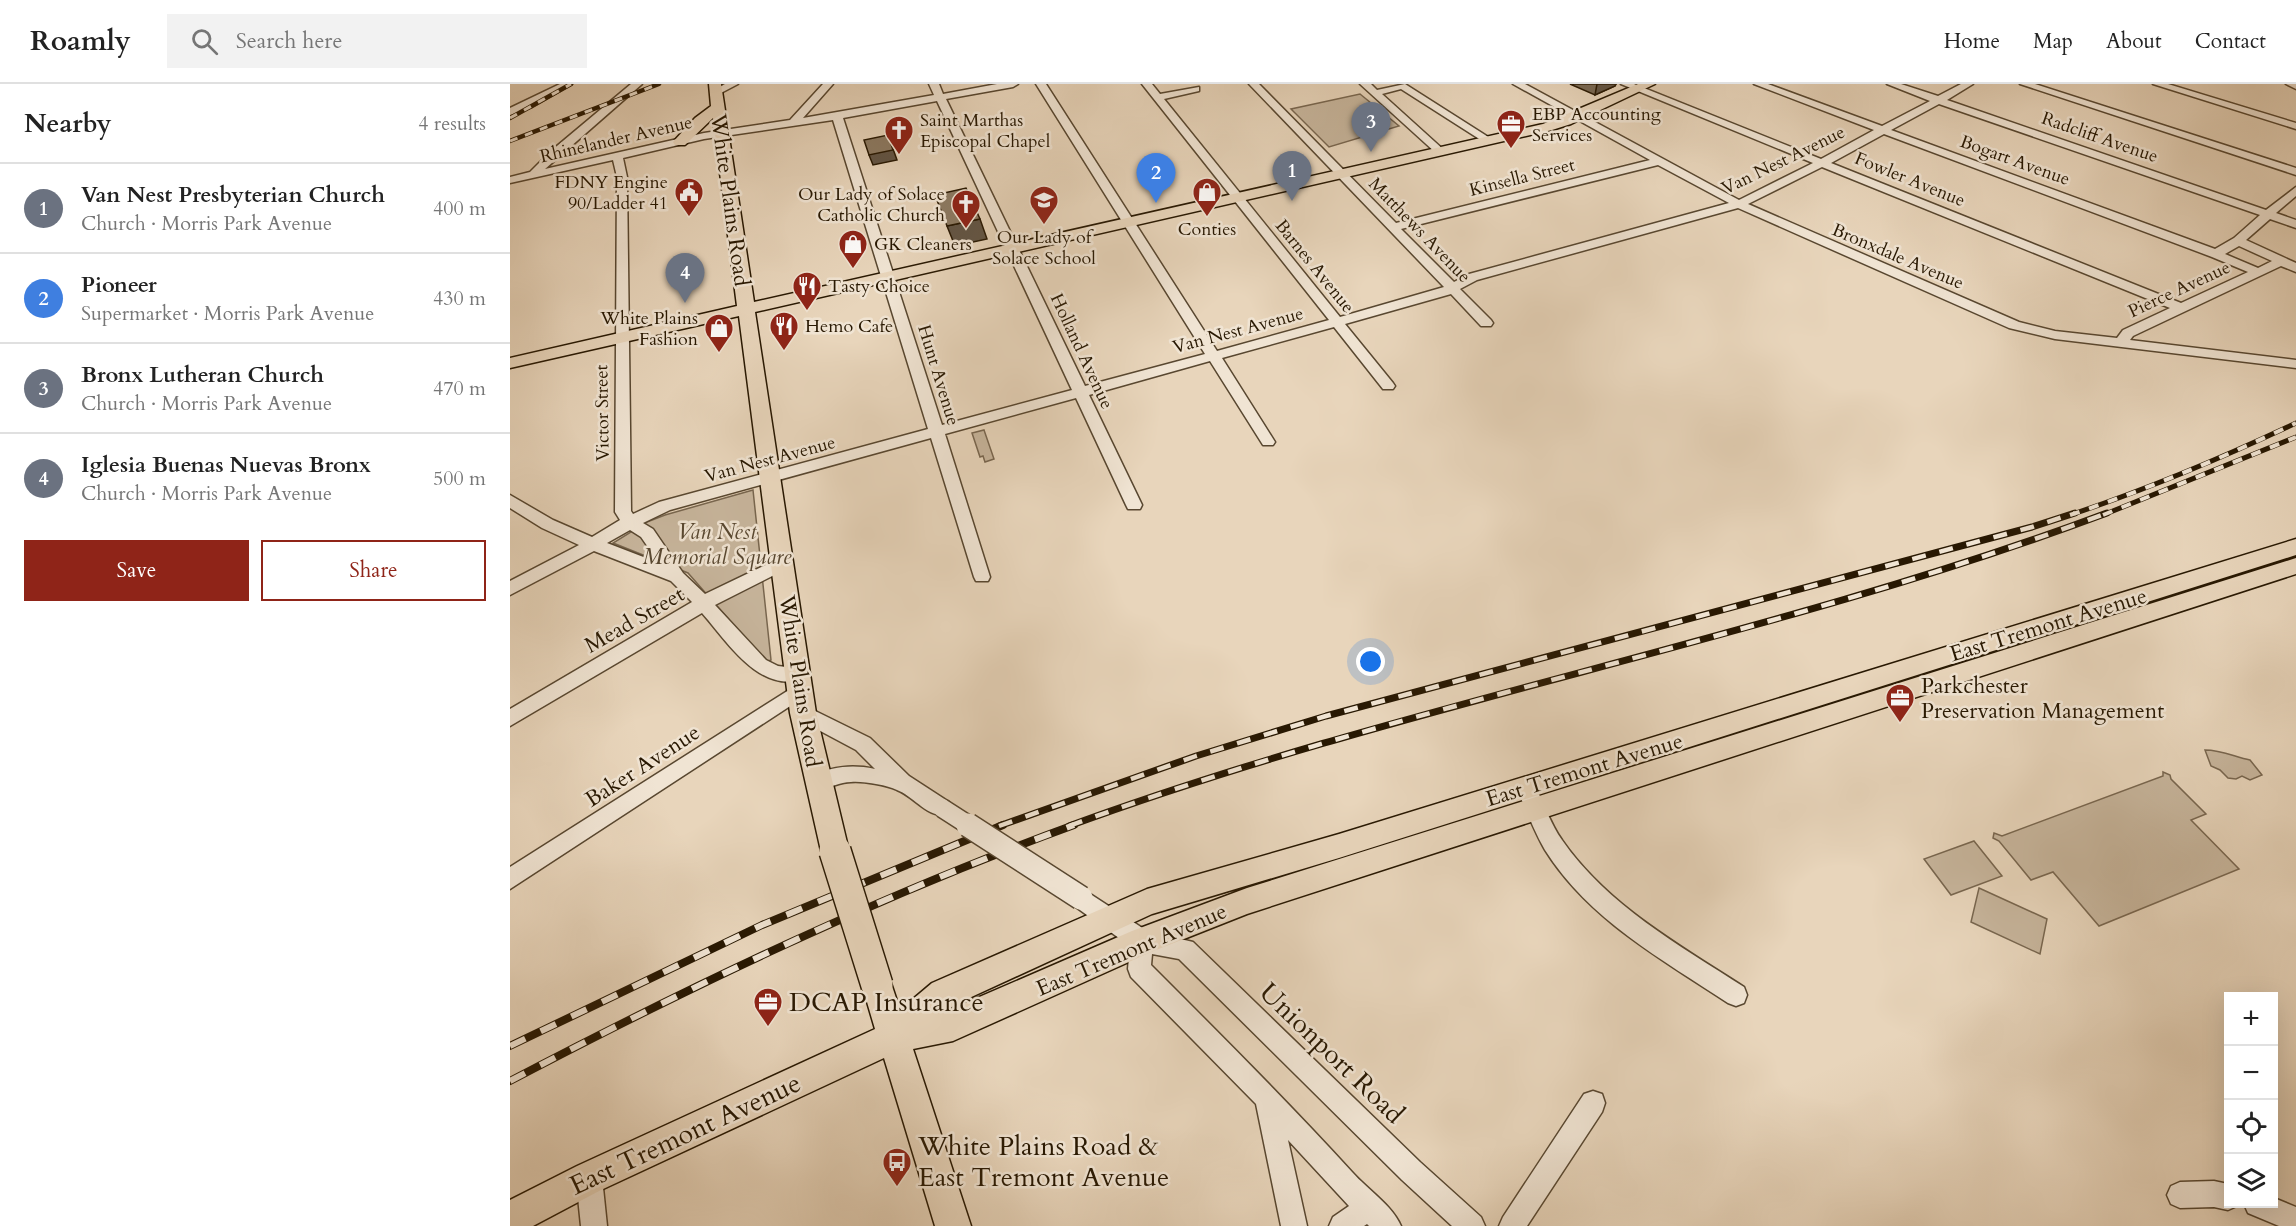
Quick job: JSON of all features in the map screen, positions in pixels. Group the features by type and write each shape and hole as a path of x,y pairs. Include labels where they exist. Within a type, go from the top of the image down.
{"main road":[{"path":"510,363 1556,124 1638,86"},
{"name":"White Plains Road","path":"716,88 800,692 818,782 835,851 953,1226"},
{"path":"680,142 700,121 718,108"},
{"name":"East Tremont Avenue","path":"510,1219 589,1178 894,1037 953,1025 1142,941 1247,901 1531,797 2134,607 2296,552"},
{"name":"East Tremont Avenue","path":"894,1037 943,994 1147,902 1340,846 1531,797"}],"street":[{"path":"510,112 567,84"},
{"path":"534,174 555,153 637,84"},
{"path":"716,88 733,84"},
{"path":"794,122 828,84"},
{"name":"Holland Avenue","path":"934,84 1134,505"},
{"name":"Rhinelander Avenue","path":"510,180 722,133 837,116 1013,84"},
{"path":"1041,84 1269,442"},
{"name":"Barnes Avenue","path":"1147,84 1388,386"},
{"name":"Matthews Avenue","path":"1254,84 1486,323"},
{"path":"1365,84 1440,151"},
{"name":"Bronxdale Avenue","path":"1518,84 1739,204 2014,325 2044,334 2296,364"},
{"name":"Bogart Avenue","path":"1759,84 2216,254 2257,272"},
{"name":"Radcliff Avenue","path":"1892,84 2296,224"},
{"name":"Van Nest Avenue","path":"510,589 630,522 675,503 1337,322 1452,289 1473,277 1739,204 1822,163 1968,84"},
{"path":"2025,84 2296,172"},
{"path":"2158,84 2296,126"},
{"path":"2291,84 2296,86"},
{"path":"1375,93 1402,86 1488,140"},
{"name":"Fowler Avenue","path":"1638,86 2181,308"},
{"path":"1157,97 1196,89"},
{"name":"Hunt Avenue","path":"837,116 982,578"},
{"name":"Victor Street","path":"617,156 622,177 623,508 630,522"},
{"name":"Kinsella Street","path":"1392,228 1660,161"},
{"name":"Pierce Avenue","path":"2216,254 2238,241 2296,190"},
{"path":"2238,241 2296,268"},
{"name":"Pierce Avenue","path":"2238,241 2257,272"},
{"name":"Pierce Avenue","path":"2121,343 2128,333 2282,261"},
{"name":"Unionport Road","path":"510,500 545,523 678,577 759,665 775,673 800,692 863,744 902,782 1081,898 1142,941 1185,950 1411,1172 1472,1226"},
{"path":"630,522 647,533 678,577"},
{"name":"Mead Street","path":"510,718 744,581 782,564"},
{"name":"Baker Avenue","path":"510,879 800,692"},
{"name":"Unionport Road","path":"818,782 852,773 902,782"},
{"path":"1531,797 1553,845 1577,876 1603,902 1736,995"},
{"path":"1142,941 1139,969 1267,1098 1388,1226"},
{"path":"1267,1098 1294,1226"},
{"path":"1512,1226 1593,1103"},
{"path":"589,1178 594,1226"},
{"path":"2180,1196 2214,1194 2224,1196"},
{"path":"1342,1226 1369,1207"},
{"path":"2268,1208 2296,1220"}],"green space":[{"path":"1360,94 1399,126 1329,147 1291,109"},
{"path":"984,430 994,459 985,462 983,456 980,457 972,433"},
{"name":"Van Nest Memorial Square","path":"753,490 771,660 766,662 688,573 613,543 647,522 665,515"},
{"path":"2205,750 2223,752 2250,760 2262,775 2250,780 2242,776 2236,779 2228,778 2220,770 2211,766"},
{"path":"2163,772 2170,775 2171,779 2206,814 2191,820 2239,869 2099,926 2053,872 2031,880 1999,841 1993,838 1994,833 2002,836 2163,776"},
{"path":"1974,841 2002,876 1951,895 1924,859"},
{"path":"1979,888 2047,919 2040,954 1971,922"}],"building":[{"path":"888,135 893,150 869,155 864,140"},
{"path":"966,188 980,219 947,226 935,195"}],"railway":[{"path":"510,118 571,84"},
{"path":"510,141 659,84"},
{"path":"2070,515 2128,495 2296,423"},
{"path":"2103,515 2296,437"},
{"path":"999,826 1196,756 1326,716 2032,527 2075,513"},
{"path":"1069,826 1197,782 1327,742 1850,598 1979,558 2107,513"},
{"path":"510,1046 762,925 1003,825"},
{"path":"510,1081 648,1010 858,912 929,881 1074,825"}],"place":[{"name":"EBP Accounting Services","path":"1511,150"},
{"name":"Bronx Lutheran Church","path":"1371,152"},
{"name":"Saint Marthas Episcopal Chapel","path":"899,156"},
{"name":"Van Nest Presbyterian Church","path":"1292,201"},
{"name":"Pioneer","path":"1156,203"},
{"name":"FDNY Engine 90/Ladder 41","path":"689,218"},
{"name":"Conties","path":"1207,218"},
{"name":"Our Lady of Solace School","path":"1044,226"},
{"name":"Our Lady of Solace Catholic Church","path":"966,230"},
{"name":"GK Cleaners","path":"853,270"},
{"name":"Iglesia Buenas Nuevas Bronx","path":"685,303"},
{"name":"Tasty Choice","path":"807,312"},
{"name":"Hemo Cafe","path":"784,352"},
{"name":"White Plains Fashion","path":"719,354"},
{"name":"Parkchester Preservation Management","path":"1900,724"},
{"name":"DCAP Insurance","path":"768,1028"},
{"name":"White Plains Road & East Tremont Avenue","path":"897,1188"}]}
